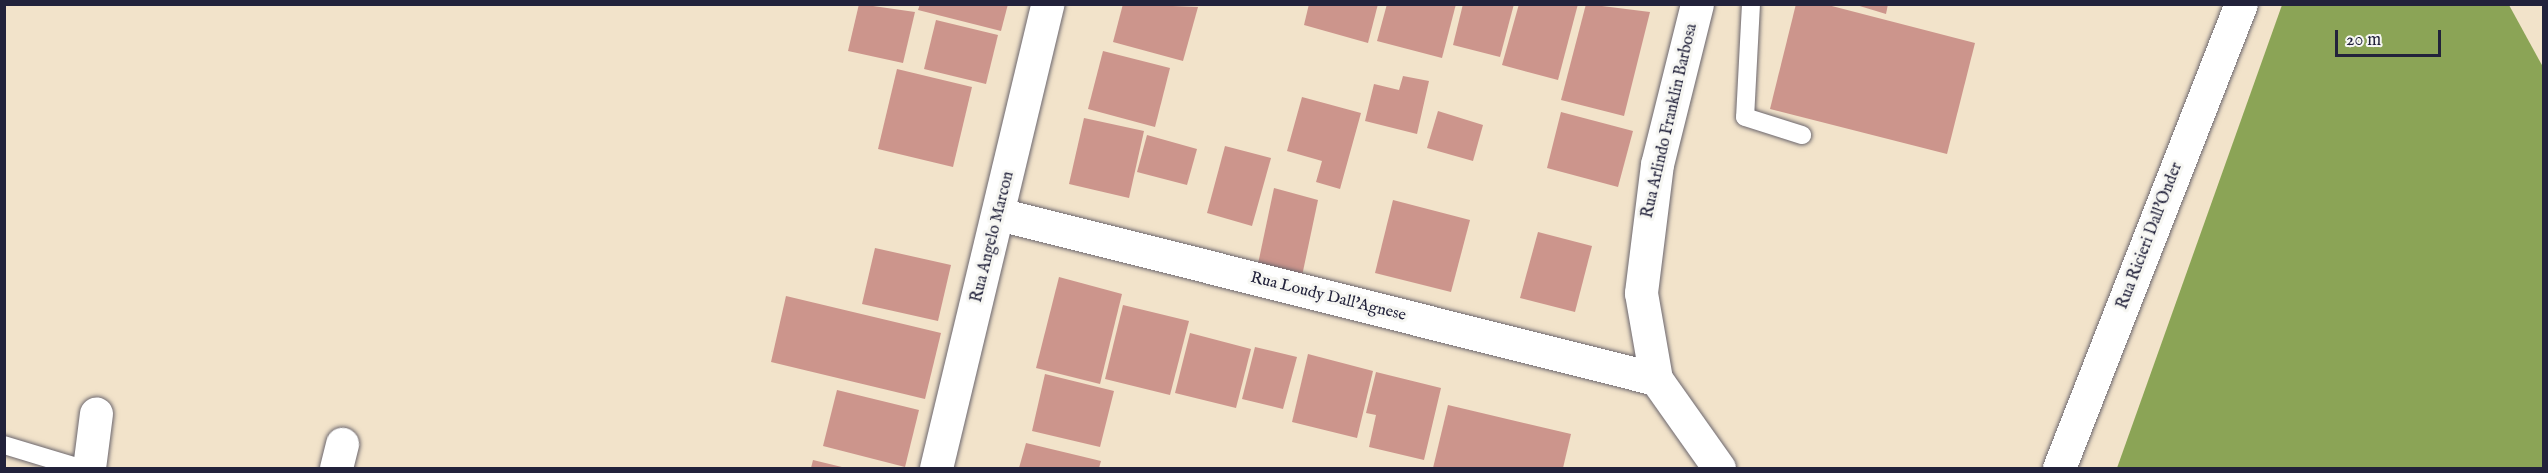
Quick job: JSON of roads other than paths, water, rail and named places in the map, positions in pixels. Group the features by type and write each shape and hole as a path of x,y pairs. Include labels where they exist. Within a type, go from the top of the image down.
{"street":[{"name":"Rua Angelo Marcon","path":"936,468 999,214 1047,4"},
{"name":"Rua Arlindo Franklin Barbosa","path":"1697,4 1644,238 1641,293 1656,379 1719,468"},
{"name":"Rua Ricieri Dall'Onder","path":"2059,468 2241,4"},
{"name":"Rua Loudy Dall'Agnese","path":"999,214 1656,379"},
{"path":"89,468 96,413"}],"lane":[{"path":"1751,4 1744,117 1802,135"},
{"path":"4,445 80,468"}]}
